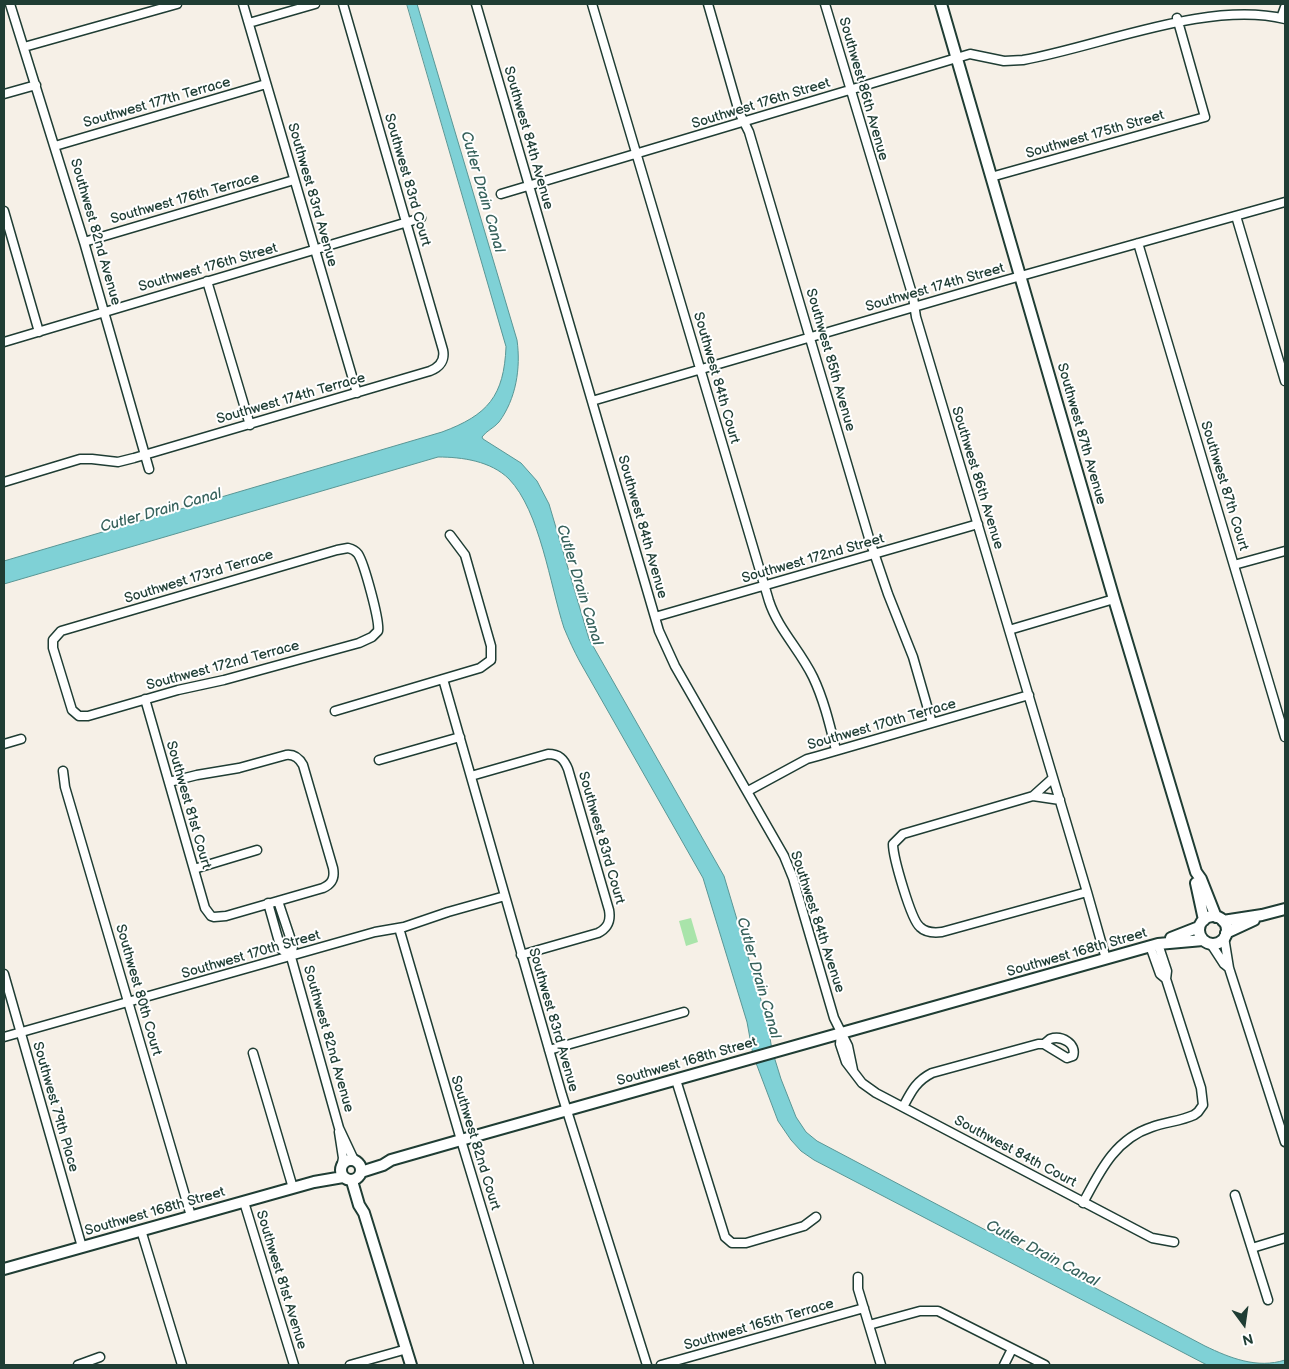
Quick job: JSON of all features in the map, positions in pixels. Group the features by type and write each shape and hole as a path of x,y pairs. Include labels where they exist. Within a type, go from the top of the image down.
{"street":[{"name":"Southwest 82nd Avenue","path":"10,4 84,242 150,469"},
{"path":"24,47 177,4"},
{"name":"Southwest 83rd Avenue","path":"243,4 357,393"},
{"path":"249,23 315,4"},
{"name":"Southwest 83rd Court","path":"342,4 443,350 442,364"},
{"name":"Southwest 84th Avenue","path":"476,4 655,617 672,659 774,836 788,865 834,1018 841,1033"},
{"name":"Southwest 84th Court","path":"592,4 771,609 817,686 836,750"},
{"name":"Southwest 85th Avenue","path":"708,4 739,112 749,132 875,554 888,594 913,658 932,723"},
{"name":"Southwest 86th Avenue","path":"825,4 1106,959"},
{"name":"Southwest 87th Avenue","path":"941,4 1114,599 1196,872 1201,924"},
{"name":"Southwest 176th Street","path":"501,194 957,57 970,54 1004,61 1032,59 1177,18 1205,12 1228,10 1256,12 1283,18 1285,7"},
{"name":"Southwest 175th Street","path":"991,177 1205,117 1177,18"},
{"name":"Southwest 177th Terrace","path":"55,146 266,84"},
{"path":"4,94 36,85"},
{"name":"Southwest 176th Terrace","path":"84,242 294,180"},
{"name":"Southwest 174th Street","path":"592,402 915,307 1285,202"},
{"path":"4,212 39,332"},
{"path":"1236,216 1285,381"},
{"name":"Southwest 176th Street","path":"4,342 420,218"},
{"name":"Southwest 87th Court","path":"1138,243 1285,737"},
{"path":"207,281 250,425"},
{"name":"Southwest 174th Terrace","path":"145,455 430,371 442,364"},
{"path":"4,482 80,459 118,462 145,455"},
{"name":"Southwest 172nd Street","path":"655,617 978,524"},
{"path":"335,711 480,668 491,660 492,646 465,555 450,535"},
{"name":"Southwest 172nd Terrace","path":"75,714 88,716 367,640 376,634 379,625 362,563 358,553 352,549"},
{"name":"Southwest 173rd Terrace","path":"75,714 70,706 53,648 55,637 65,630 336,550 352,549"},
{"path":"1234,566 1285,551"},
{"path":"1009,630 1114,599"},
{"name":"Southwest 83rd Avenue","path":"443,680 549,1050 647,1365"},
{"name":"Southwest 170th Terrace","path":"748,791 806,759 1029,695"},
{"name":"Southwest 81st Court","path":"145,699 205,908 211,916 218,918 268,904"},
{"path":"379,760 460,737"},
{"path":"4,744 21,739"},
{"path":"169,782 239,768 290,754 296,757 303,765 333,868 333,880 322,888 268,904"},
{"name":"Southwest 83rd Court","path":"471,776 542,756 552,754 560,757 568,769 609,910 610,920 606,927 592,935 521,955"},
{"name":"Southwest 80th Court","path":"64,771 65,786 191,1216"},
{"path":"1033,796 1053,778"},
{"path":"1060,800 1033,796 903,834 895,841 893,850 913,919 922,930 942,932 1087,892"},
{"path":"194,869 258,850"},
{"name":"Southwest 87th Avenue","path":"1196,872 1219,919"},
{"name":"Southwest 170th Street","path":"4,1038 375,932 399,928 505,896"},
{"name":"Southwest 82nd Avenue","path":"278,901 293,946 290,957 340,1128 359,1205 364,1212 412,1365"},
{"name":"Southwest 82nd Avenue","path":"268,904 281,950 290,957"},
{"path":"1229,968 1200,936 1201,924 1219,919 1262,915 1285,909"},
{"path":"1207,942 1219,942 1225,935 1256,920 1262,915"},
{"path":"1219,919 1226,926 1225,935 1229,968 1285,1142"},
{"name":"Southwest 168th Street","path":"4,1269 351,1171 384,1165 391,1160 461,1140 1106,959 1157,944 1201,924"},
{"name":"Southwest 82nd Court","path":"399,928 530,1365"},
{"name":"Southwest 168th Street","path":"1157,944 1207,942"},
{"path":"1083,1203 1111,1154 1126,1140 1150,1127 1194,1115 1203,1105 1202,1094 1166,979 1160,974 1157,944"},
{"name":"Southwest 79th Place","path":"4,974 82,1247"},
{"path":"549,1050 684,1012"},
{"name":"Southwest 84th Court","path":"841,1033 848,1046 853,1070 868,1088 1152,1238 1174,1242"},
{"path":"903,1107 914,1086 925,1077 1021,1048 1044,1044"},
{"path":"253,1053 293,1188"},
{"path":"676,1080 722,1233 728,1240 738,1244 746,1243 804,1226 816,1217"},
{"name":"Southwest 82nd Avenue","path":"340,1128 339,1136 343,1158 351,1171"},
{"path":"1235,1194 1268,1300"},
{"name":"Southwest 81st Avenue","path":"244,1202 294,1365"},
{"path":"141,1230 182,1365"},
{"path":"1252,1248 1285,1238"},
{"path":"858,1278 858,1288 881,1365"},
{"name":"Southwest 165th Terrace","path":"661,1365 864,1308"},
{"path":"869,1326 920,1311 933,1310 944,1312 1045,1365"},
{"path":"1004,1365 1012,1348"},
{"path":"350,1365 407,1349"},
{"path":"78,1365 100,1357"}],"green space":[{"path":"691,918 698,942 686,946 679,921"}],"water":[{"path":"407,4 417,4 517,340 518,372 510,403 499,422 482,437 521,463 537,481 549,504 589,639 724,876 767,1020 772,1050 796,1117 806,1132 817,1141 1205,1346 1224,1355 1244,1361 1264,1363 1285,1360 1285,1365 1207,1365 814,1160 801,1151 791,1140 778,1121 753,1055 747,1022 703,878 576,654 564,628 543,549 529,510 520,493 509,479 494,468 476,461 438,457 4,584 4,561 442,432 471,418 482,411 490,402 502,379 506,347"}],"water label":[{"name":"Cutler Drain Canal","path":"482,192"},
{"name":"Cutler Drain Canal","path":"161,511"},
{"name":"Cutler Drain Canal","path":"579,585"},
{"name":"Cutler Drain Canal","path":"758,978"},
{"name":"Cutler Drain Canal","path":"1042,1254"}]}
